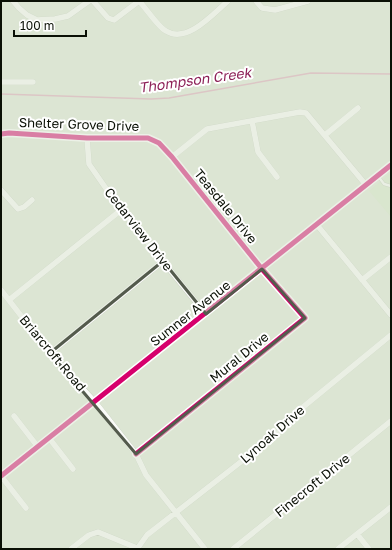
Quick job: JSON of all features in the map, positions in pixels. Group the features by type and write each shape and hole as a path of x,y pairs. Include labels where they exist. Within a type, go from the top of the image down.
{"street":[{"path":"13,1 27,15 38,20 55,19 68,16 89,1"},
{"path":"93,1 108,18 114,20 139,1 165,31 174,35 183,35 192,31 228,1"},
{"path":"256,1 262,8 275,10 308,1"},
{"path":"1,82 33,82"},
{"path":"325,135 358,108"},
{"path":"172,157 207,130 306,112 366,185"},
{"path":"252,121 258,152 277,177"},
{"name":"Shelter Grove Drive","path":"1,134 9,133 87,138 148,138 159,142 172,157"},
{"name":"Cedarview Drive","path":"87,138 89,164 121,210 206,314"},
{"name":"Teasdale Drive","path":"172,157 262,269"},
{"name":"Sumner Avenue","path":"1,476 391,165"},
{"path":"1,190 18,209 24,207 32,200"},
{"path":"9,300 121,210"},
{"path":"317,225 391,315"},
{"path":"362,280 391,257"},
{"path":"50,353 163,261"},
{"name":"Mural Drive","path":"136,454 305,318 262,269"},
{"name":"Briarcroft Road","path":"1,290 50,353 95,402 136,454 146,475 205,549"},
{"name":"Lynoak Drive","path":"137,549 147,536 279,432 297,412 391,335"},
{"path":"14,416 38,447"},
{"name":"Finecroft Drive","path":"234,549 391,421"},
{"path":"49,438 73,469"},
{"path":"1,476 26,508"},
{"path":"338,549 391,508"},
{"path":"71,549 89,535 98,532 137,549"},
{"path":"357,534 369,549"}],"lane":[{"path":"378,176 384,184 391,186"}],"highlighted area":[{"path":"163,261 206,314 262,269 305,318 136,454 50,353"}],"shaded area":[{"path":"391,172 391,217 369,191"}],"waterway":[{"name":"Thompson Creek","path":"1,94 151,99 169,98 311,73 391,74"}],"cycle path":[{"path":"1,134 9,133 87,138 148,138 159,143 172,157 262,269 305,318 136,454"},
{"path":"1,476 391,165"}]}
